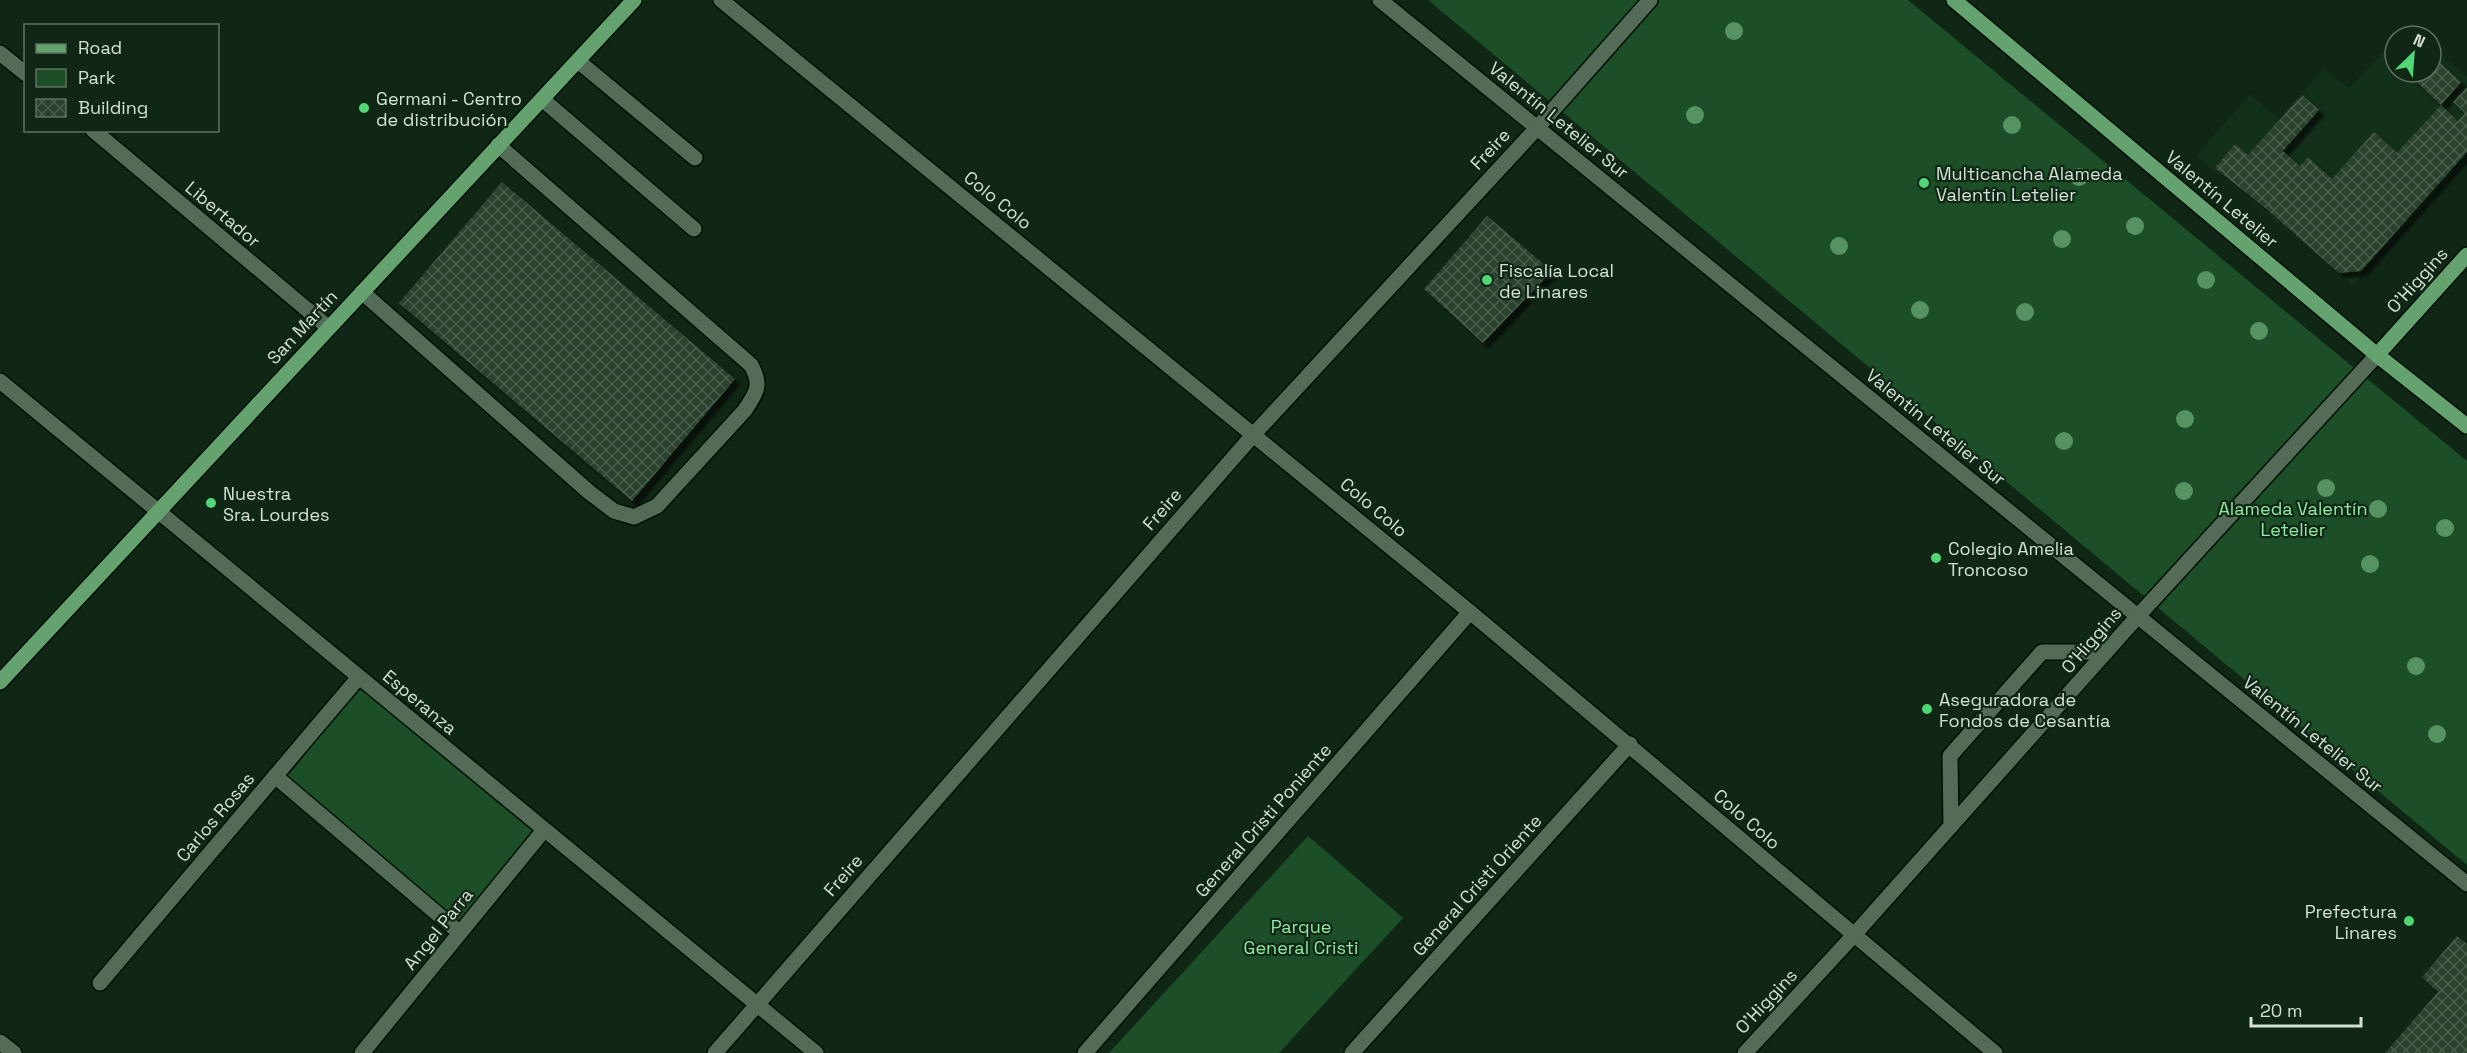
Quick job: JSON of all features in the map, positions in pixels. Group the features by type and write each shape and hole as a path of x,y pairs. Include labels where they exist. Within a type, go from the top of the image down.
{"main road":[{"name":"San Martín","path":"0,682 634,0"},
{"name":"Valentín Letelier","path":"1954,0 2377,355 2467,426"},
{"name":"O'Higgins","path":"2377,355 2467,255"}],"street":[{"name":"Colo Colo","path":"721,0 1630,744 1853,936 1995,1053"},
{"name":"Valentín Letelier Sur","path":"1380,0 2467,884"},
{"name":"Freire","path":"715,1053 1254,434 1537,128 1650,0"},
{"path":"0,52 24,72"},
{"path":"578,61 695,158"},
{"path":"542,99 694,229"},
{"name":"Libertador","path":"95,132 329,328"},
{"path":"362,292 580,484 614,511 634,517 657,506 744,410 755,394 758,379 751,364 498,145"},
{"name":"O'Higgins","path":"1745,1053 1853,936 2138,616 2377,355"},
{"name":"Esperanza","path":"0,381 816,1053"},
{"name":"General Cristi Poniente","path":"1085,1053 1470,612"},
{"path":"1951,825 1950,756 2042,652 2106,652"},
{"name":"Carlos Rosas","path":"100,983 359,677"},
{"name":"General Cristi Oriente","path":"1352,1053 1630,744"},
{"path":"275,776 460,933"},
{"name":"Angel Parra","path":"362,1053 544,830"},
{"path":"0,1042 14,1053"}],"shaded area":[{"path":"2383,53 2383,84 2443,84 2443,57 2467,77 2467,160 2352,285 2196,156 2250,94 2279,119 2324,68 2349,89"}],"green space":[{"name":"Alameda Valentín Letelier","path":"1428,0 1908,0 2467,461 2467,865"},
{"path":"359,687 536,832 458,922 287,777"},
{"name":"Parque General Cristi","path":"1308,836 1403,918 1279,1053 1109,1053"}],"building":[{"path":"2443,65 2461,82 2441,105 2419,84 2443,84"},
{"path":"2467,87 2467,152 2361,271 2339,273 2264,207 2215,168 2235,144 2248,155 2302,95 2319,110 2283,151 2300,166 2308,157 2332,179 2374,132 2397,153 2441,105 2458,121 2465,113 2453,102"},
{"path":"502,182 735,379 632,501 399,303"},
{"name":"Fiscalía Local de Linares","path":"1487,216 1552,271 1483,343 1424,289"},
{"path":"2457,936 2467,944 2467,1053 2385,1053 2438,992 2422,977"}],"place":[{"name":"Germani - Centro de distribución","path":"364,108"},
{"name":"Multicancha Alameda Valentín Letelier","path":"1924,183"},
{"name":"Fiscalía Local de Linares","path":"1487,280"},
{"name":"Nuestra Sra. Lourdes","path":"211,503"},
{"name":"Colegio Amelia Troncoso","path":"1936,558"},
{"name":"Aseguradora de Fondos de Cesantía","path":"1927,709"},
{"name":"Prefectura Linares","path":"2409,921"}]}
